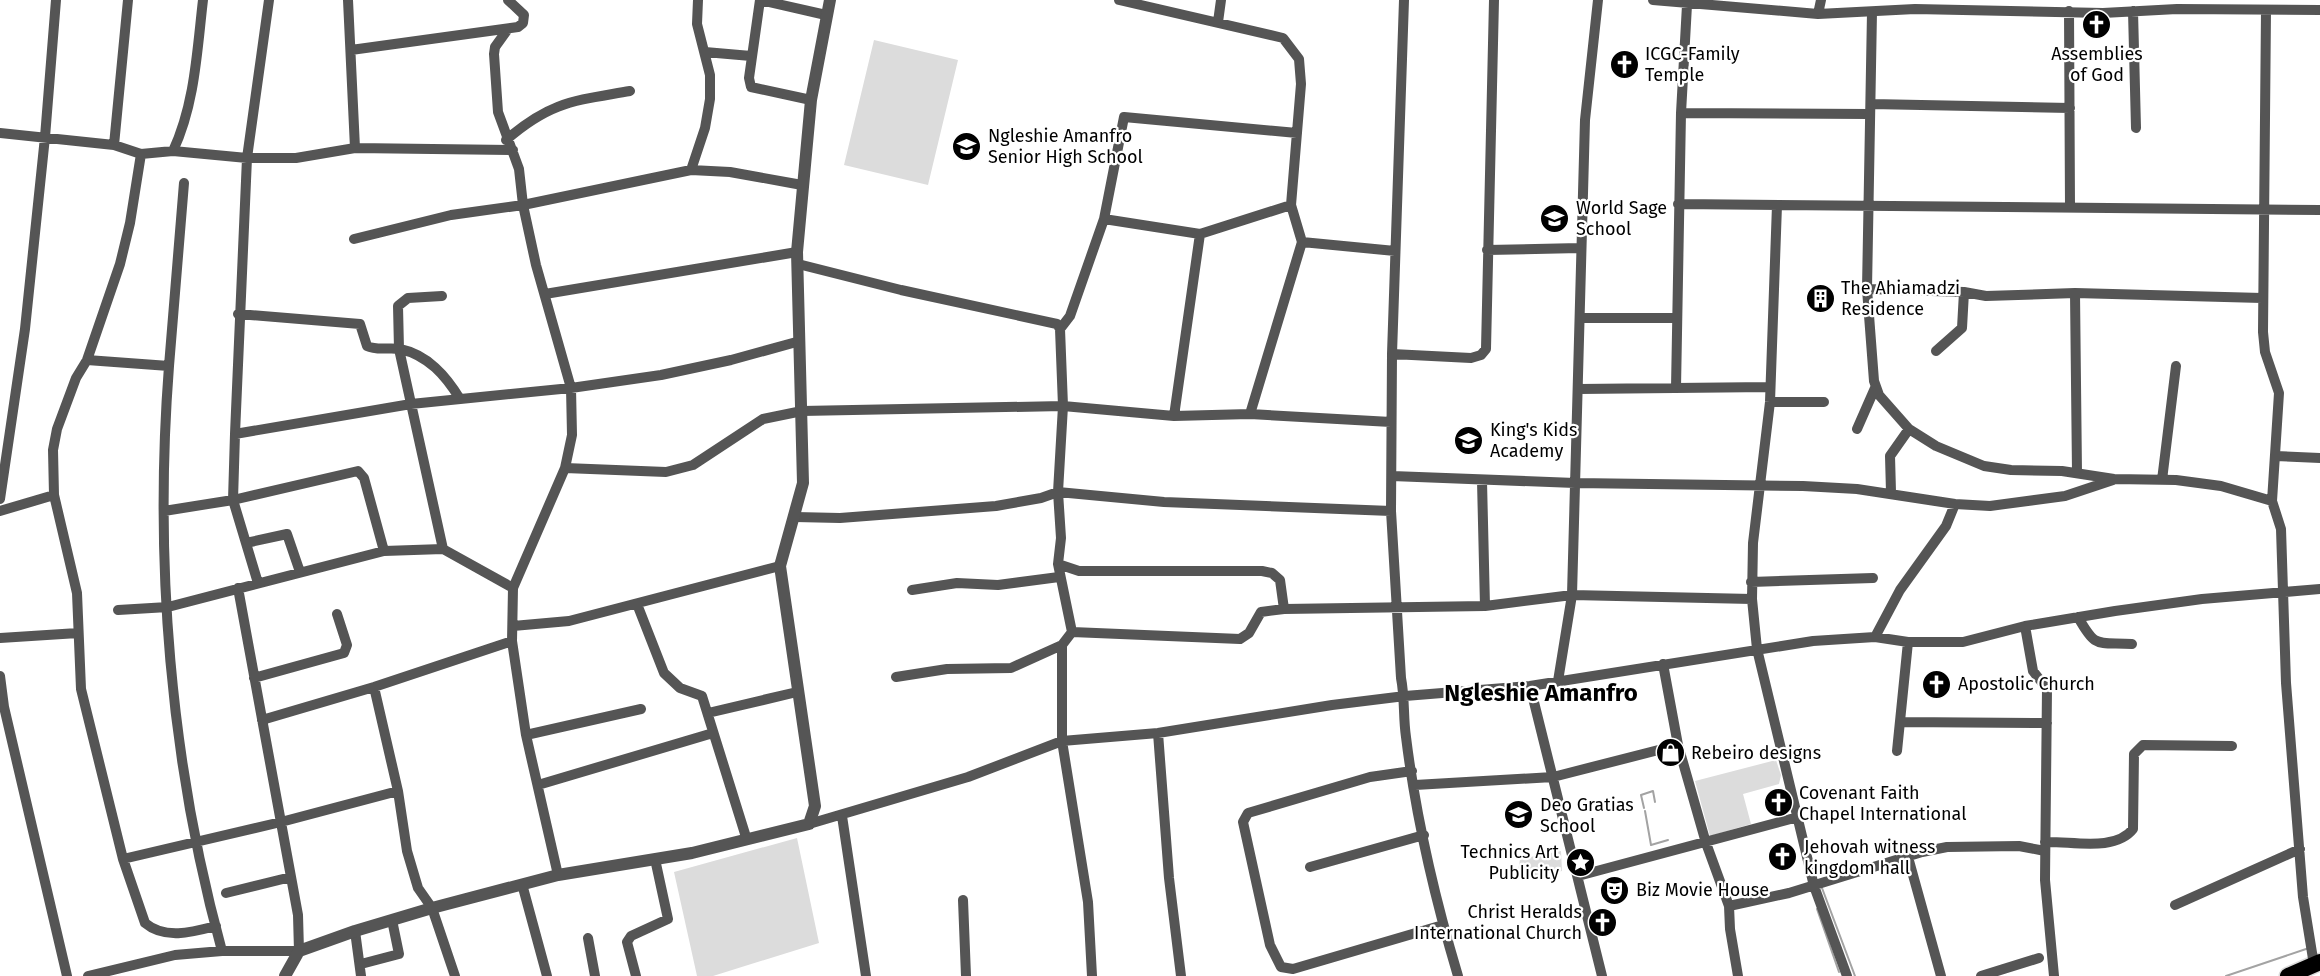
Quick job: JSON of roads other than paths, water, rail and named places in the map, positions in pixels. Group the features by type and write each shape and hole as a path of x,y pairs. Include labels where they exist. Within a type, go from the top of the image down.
{"highway":[{"path":"2288,976 2317,963"}],"street":[{"path":"0,499 25,329 45,137 56,0"},
{"path":"114,145 128,0"},
{"path":"173,151 182,131 191,94 203,0"},
{"path":"258,583 233,500 238,314 247,158 269,0"},
{"path":"348,0 355,148"},
{"path":"351,50 508,29 523,22 524,15 508,0"},
{"path":"691,170 705,128 710,99 710,75 698,24 698,0"},
{"path":"811,100 751,87 751,56 760,0 826,15"},
{"path":"809,824 815,806 796,692 780,566 803,483 798,258 802,185 811,100 830,0"},
{"path":"1119,0 1283,38 1294,49 1299,59 1301,84 1291,205 1302,242 1250,414"},
{"path":"1218,22 1221,0"},
{"path":"1404,0 1399,222 1395,251 1392,354 1391,511 1395,609 1405,696 1405,735 1443,925 1458,976"},
{"path":"1392,354 1471,358 1480,355 1486,349 1494,0"},
{"path":"1558,681 1572,595 1585,120 1598,0"},
{"path":"1653,0 1687,5 1818,14 2010,5 2103,13 2177,4 2266,11 2320,10"},
{"path":"1818,14 1821,0"},
{"path":"2103,13 2104,0"},
{"path":"1676,388 1678,204 1687,5"},
{"path":"2069,11 2070,208"},
{"path":"2133,11 2136,128"},
{"path":"2266,11 2267,159 2263,210 2262,298 2265,352 2279,393 2272,501 2282,529 2286,683 2300,849 2317,963"},
{"path":"1857,429 1875,388 1867,289 1872,12"},
{"path":"508,29 495,47 494,54 498,112 506,140 513,150 519,168 523,205 571,388 572,435 565,468 513,588 512,641 526,735 558,875"},
{"path":"705,52 751,56"},
{"path":"506,140 530,119 555,105 630,91"},
{"path":"1681,113 2070,108"},
{"path":"1060,329 1070,316 1104,219 1124,117 1297,133"},
{"path":"0,133 114,145 141,154 173,151 247,158 296,158 355,148 513,150"},
{"path":"141,154 125,243 87,360 76,378 57,429 53,450 54,495 77,593 81,689 123,859 147,926 180,934 216,926"},
{"path":"354,239 450,215 523,205 691,170 730,172 802,185"},
{"path":"184,183 164,445 168,607 176,723 198,842 222,951"},
{"path":"1678,204 2320,210"},
{"path":"1104,219 1200,234 1291,205"},
{"path":"1777,206 1770,402 1751,582 1752,599 1757,649 1814,886 1847,976"},
{"path":"1174,416 1200,234"},
{"path":"1302,242 1395,251"},
{"path":"1487,250 1580,248"},
{"path":"545,294 798,258 901,290 1057,324 1060,329 1063,406 1058,492 1061,538 1058,564 1072,632"},
{"path":"1867,289 1964,292 1986,296 2075,293 2262,298"},
{"path":"1936,351 1962,328 1964,292"},
{"path":"2075,293 2077,473"},
{"path":"442,296 408,298 400,302 399,349 443,549"},
{"path":"238,314 360,324 367,346 399,349 412,353 441,371 460,399"},
{"path":"1581,318 1676,318"},
{"path":"235,434 411,404 571,388 731,360 800,341"},
{"path":"87,360 170,366"},
{"path":"2162,480 2176,366"},
{"path":"1579,389 1770,387"},
{"path":"1875,388 1909,429 1936,446 1984,466 2011,470 2077,473 2114,479 2162,480 2221,486 2272,501"},
{"path":"1770,402 1824,402"},
{"path":"565,468 666,472 693,465 763,419 802,411 1063,406 1174,416 1250,414 1392,422"},
{"path":"1891,492 1890,456 1909,429"},
{"path":"2275,456 2320,458"},
{"path":"164,511 233,500 358,471 364,478 384,551"},
{"path":"1392,476 1482,481 1761,485 1891,492 1955,504 1990,506 2065,496 2114,479"},
{"path":"1482,481 1485,606"},
{"path":"795,518 840,518 996,506 1041,498 1058,492 1164,502 1391,511"},
{"path":"0,511 54,495"},
{"path":"1875,637 1900,590 1946,526 1955,504"},
{"path":"246,543 287,534 300,572"},
{"path":"118,610 168,607 384,551 443,549 513,588"},
{"path":"1058,564 1079,571 1272,573 1280,580 1284,609"},
{"path":"513,626 569,621 780,566"},
{"path":"912,590 957,583 998,585 1059,577"},
{"path":"1751,582 1873,578"},
{"path":"238,588 298,915 299,951 285,976"},
{"path":"88,976 175,955 222,951 299,951 432,908 558,875 692,853 746,837 842,816 968,777 1062,741 1158,733 1332,705 1405,696 1530,686 1813,641 1875,637 1908,642 1963,642 2025,626 2202,598 2320,589"},
{"path":"1072,632 1240,639 1250,633 1261,612 1284,609 1485,606 1572,595 1752,599"},
{"path":"637,604 664,673 680,688 702,696 746,837"},
{"path":"254,678 344,653 347,645 337,614"},
{"path":"2078,617 2090,639 2095,642 2132,644"},
{"path":"2025,626 2033,671 2048,689 2045,846 2054,976"},
{"path":"896,677 947,669 1011,668 1062,645 1072,632"},
{"path":"0,638 78,633"},
{"path":"262,720 374,687 512,641"},
{"path":"1897,752 1908,642"},
{"path":"1062,645 1062,741 1088,902 1092,976"},
{"path":"1663,664 1678,745 1706,843 1729,906 1730,929 1738,976"},
{"path":"0,676 4,707 68,976"},
{"path":"1530,686 1602,976"},
{"path":"374,687 398,791 407,851 418,888 432,908 455,976"},
{"path":"708,713 796,692"},
{"path":"526,735 641,709"},
{"path":"1900,722 2047,723"},
{"path":"538,785 713,733"},
{"path":"1158,733 1169,878 1181,976"},
{"path":"1414,785 1553,777 1678,745"},
{"path":"1729,906 1814,886 1947,847 2045,846 2110,842 2127,837 2133,829 2134,754 2143,745 2232,746"},
{"path":"1412,771 1361,779 1248,813 1243,822 1264,906 1270,945 1281,967 1293,969 1443,925"},
{"path":"123,859 281,822 398,791"},
{"path":"842,816 866,976"},
{"path":"1578,876 1798,817"},
{"path":"1310,867 1424,835"},
{"path":"2175,905 2300,849"},
{"path":"1908,857 1941,976"},
{"path":"636,976 627,942 631,936 668,919 654,859"},
{"path":"226,893 291,878"},
{"path":"522,884 547,976"},
{"path":"963,900 966,976"},
{"path":"361,964 399,954 392,920"},
{"path":"356,931 361,976"},
{"path":"588,938 595,976"},
{"path":"1981,976 2038,958"}],"waterway":[{"path":"1644,808 1641,795 1653,791 1655,802"},
{"path":"1645,811 1651,845 1668,840"},
{"path":"1822,888 1855,976"},
{"path":"1817,909 1839,972"},
{"path":"2226,976 2309,948"}],"place":[{"name":"Assemblies of God","path":"2097,25"},
{"name":"ICGC-Family Temple","path":"1624,64"},
{"name":"Ngleshie Amanfro Senior High School","path":"967,146"},
{"name":"World Sage School","path":"1555,218"},
{"name":"The Ahiamadzi Residence","path":"1820,298"},
{"name":"King's Kids Academy","path":"1469,440"},
{"name":"Apostolic Church","path":"1937,684"},
{"name":"Rebeiro designs","path":"1670,753"},
{"name":"Covenant Faith Chapel International","path":"1778,803"},
{"name":"Deo Gratias School","path":"1519,815"},
{"name":"Jehovah witness kingdom hall","path":"1783,857"},
{"name":"Technics Art Publicity","path":"1580,862"},
{"name":"Biz Movie House","path":"1615,890"},
{"name":"Christ Heralds International Church","path":"1603,922"}],"district":[{"name":"Ngleshie Amanfro","path":"1541,693"}]}
